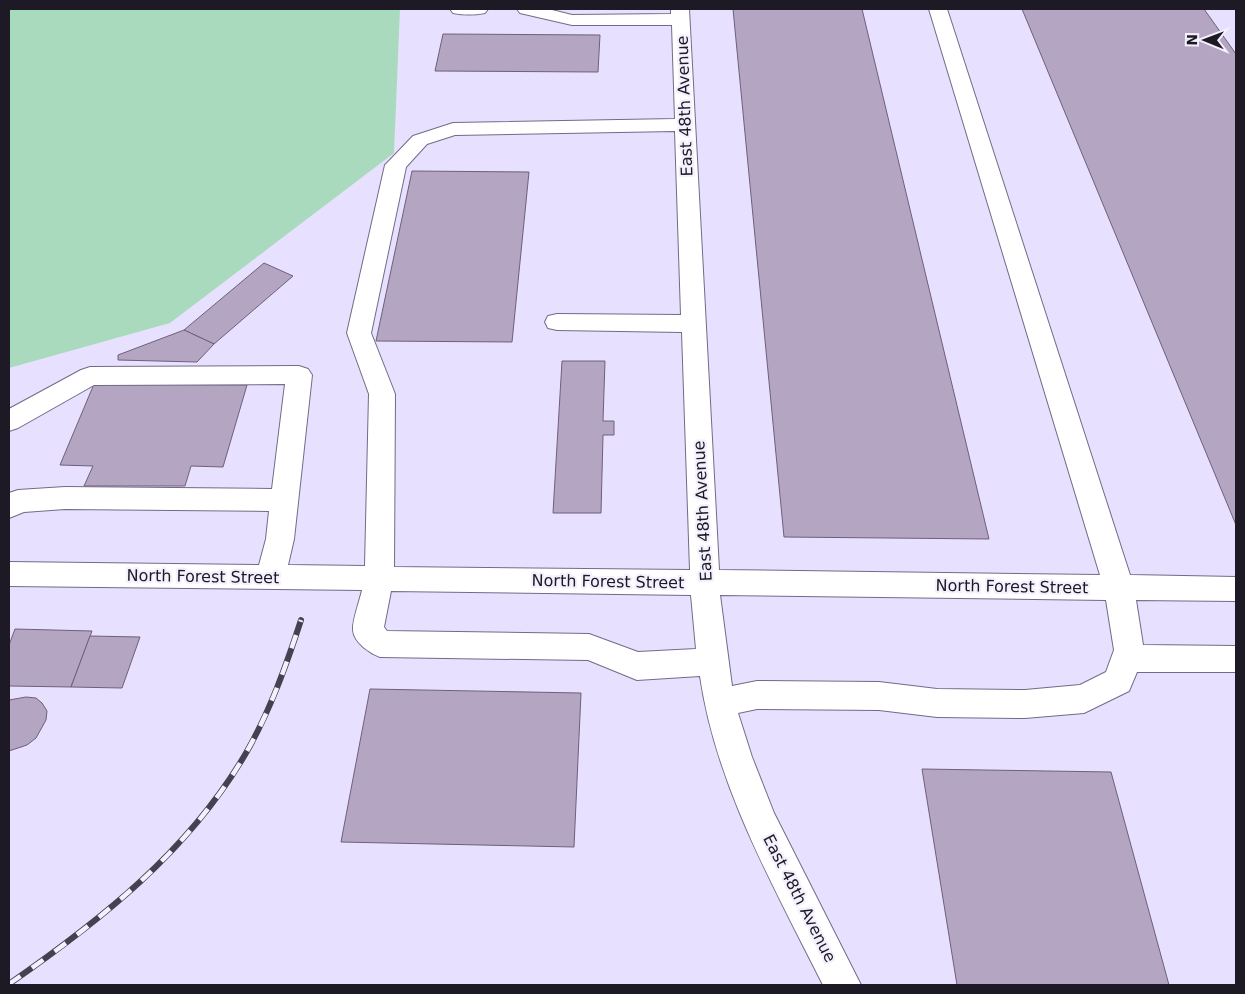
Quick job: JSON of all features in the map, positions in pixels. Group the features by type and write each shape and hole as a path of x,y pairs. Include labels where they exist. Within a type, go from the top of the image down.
{"street":[{"path":"459,9 479,9"},
{"path":"526,9 572,20 680,14"},
{"path":"720,702 757,695 879,696 937,703 1005,704 1084,699 1118,681 1129,650 1119,588 938,9"},
{"name":"East 48th Avenue","path":"680,14 705,582 712,662 720,702 737,760 754,805 785,872 844,985"},
{"path":"684,125 453,129 420,140 396,166 359,333 382,394 379,578 368,630 380,644 589,647 637,666 712,662"},
{"path":"557,322 693,324"},
{"path":"9,421 90,376 299,375 280,539 271,577"},
{"path":"9,507 18,501 65,498 284,500"},
{"name":"North Forest Street","path":"9,574 1236,589"},
{"path":"1126,658 1236,659"}],"green space":[{"path":"9,9 400,9 394,153 170,323 9,368"}],"building":[{"path":"733,9 862,9 989,539 784,537"},
{"path":"1022,9 1204,9 1236,54 1236,525"},
{"path":"443,34 600,35 598,72 435,71"},
{"path":"412,171 529,172 512,342 376,341"},
{"path":"264,263 293,276 214,344 184,330"},
{"path":"184,330 214,344 197,362 118,360 118,355"},
{"path":"562,361 605,361 603,421 614,421 614,435 603,435 601,513 553,513"},
{"path":"94,384 247,385 223,467 191,466 185,486 84,486 93,466 60,465"},
{"path":"15,629 92,631 71,687 9,686 9,645"},
{"path":"90,636 140,637 122,688 71,687"},
{"path":"370,689 581,693 574,847 341,842"},
{"path":"26,697 36,698 42,703 47,711 46,720 36,738 27,745 9,751 9,700"},
{"path":"922,769 1111,772 1169,985 957,985"}],"railway":[{"path":"9,984 77,935 109,909 141,881 198,821 223,788 255,737 277,688 301,620"}]}
